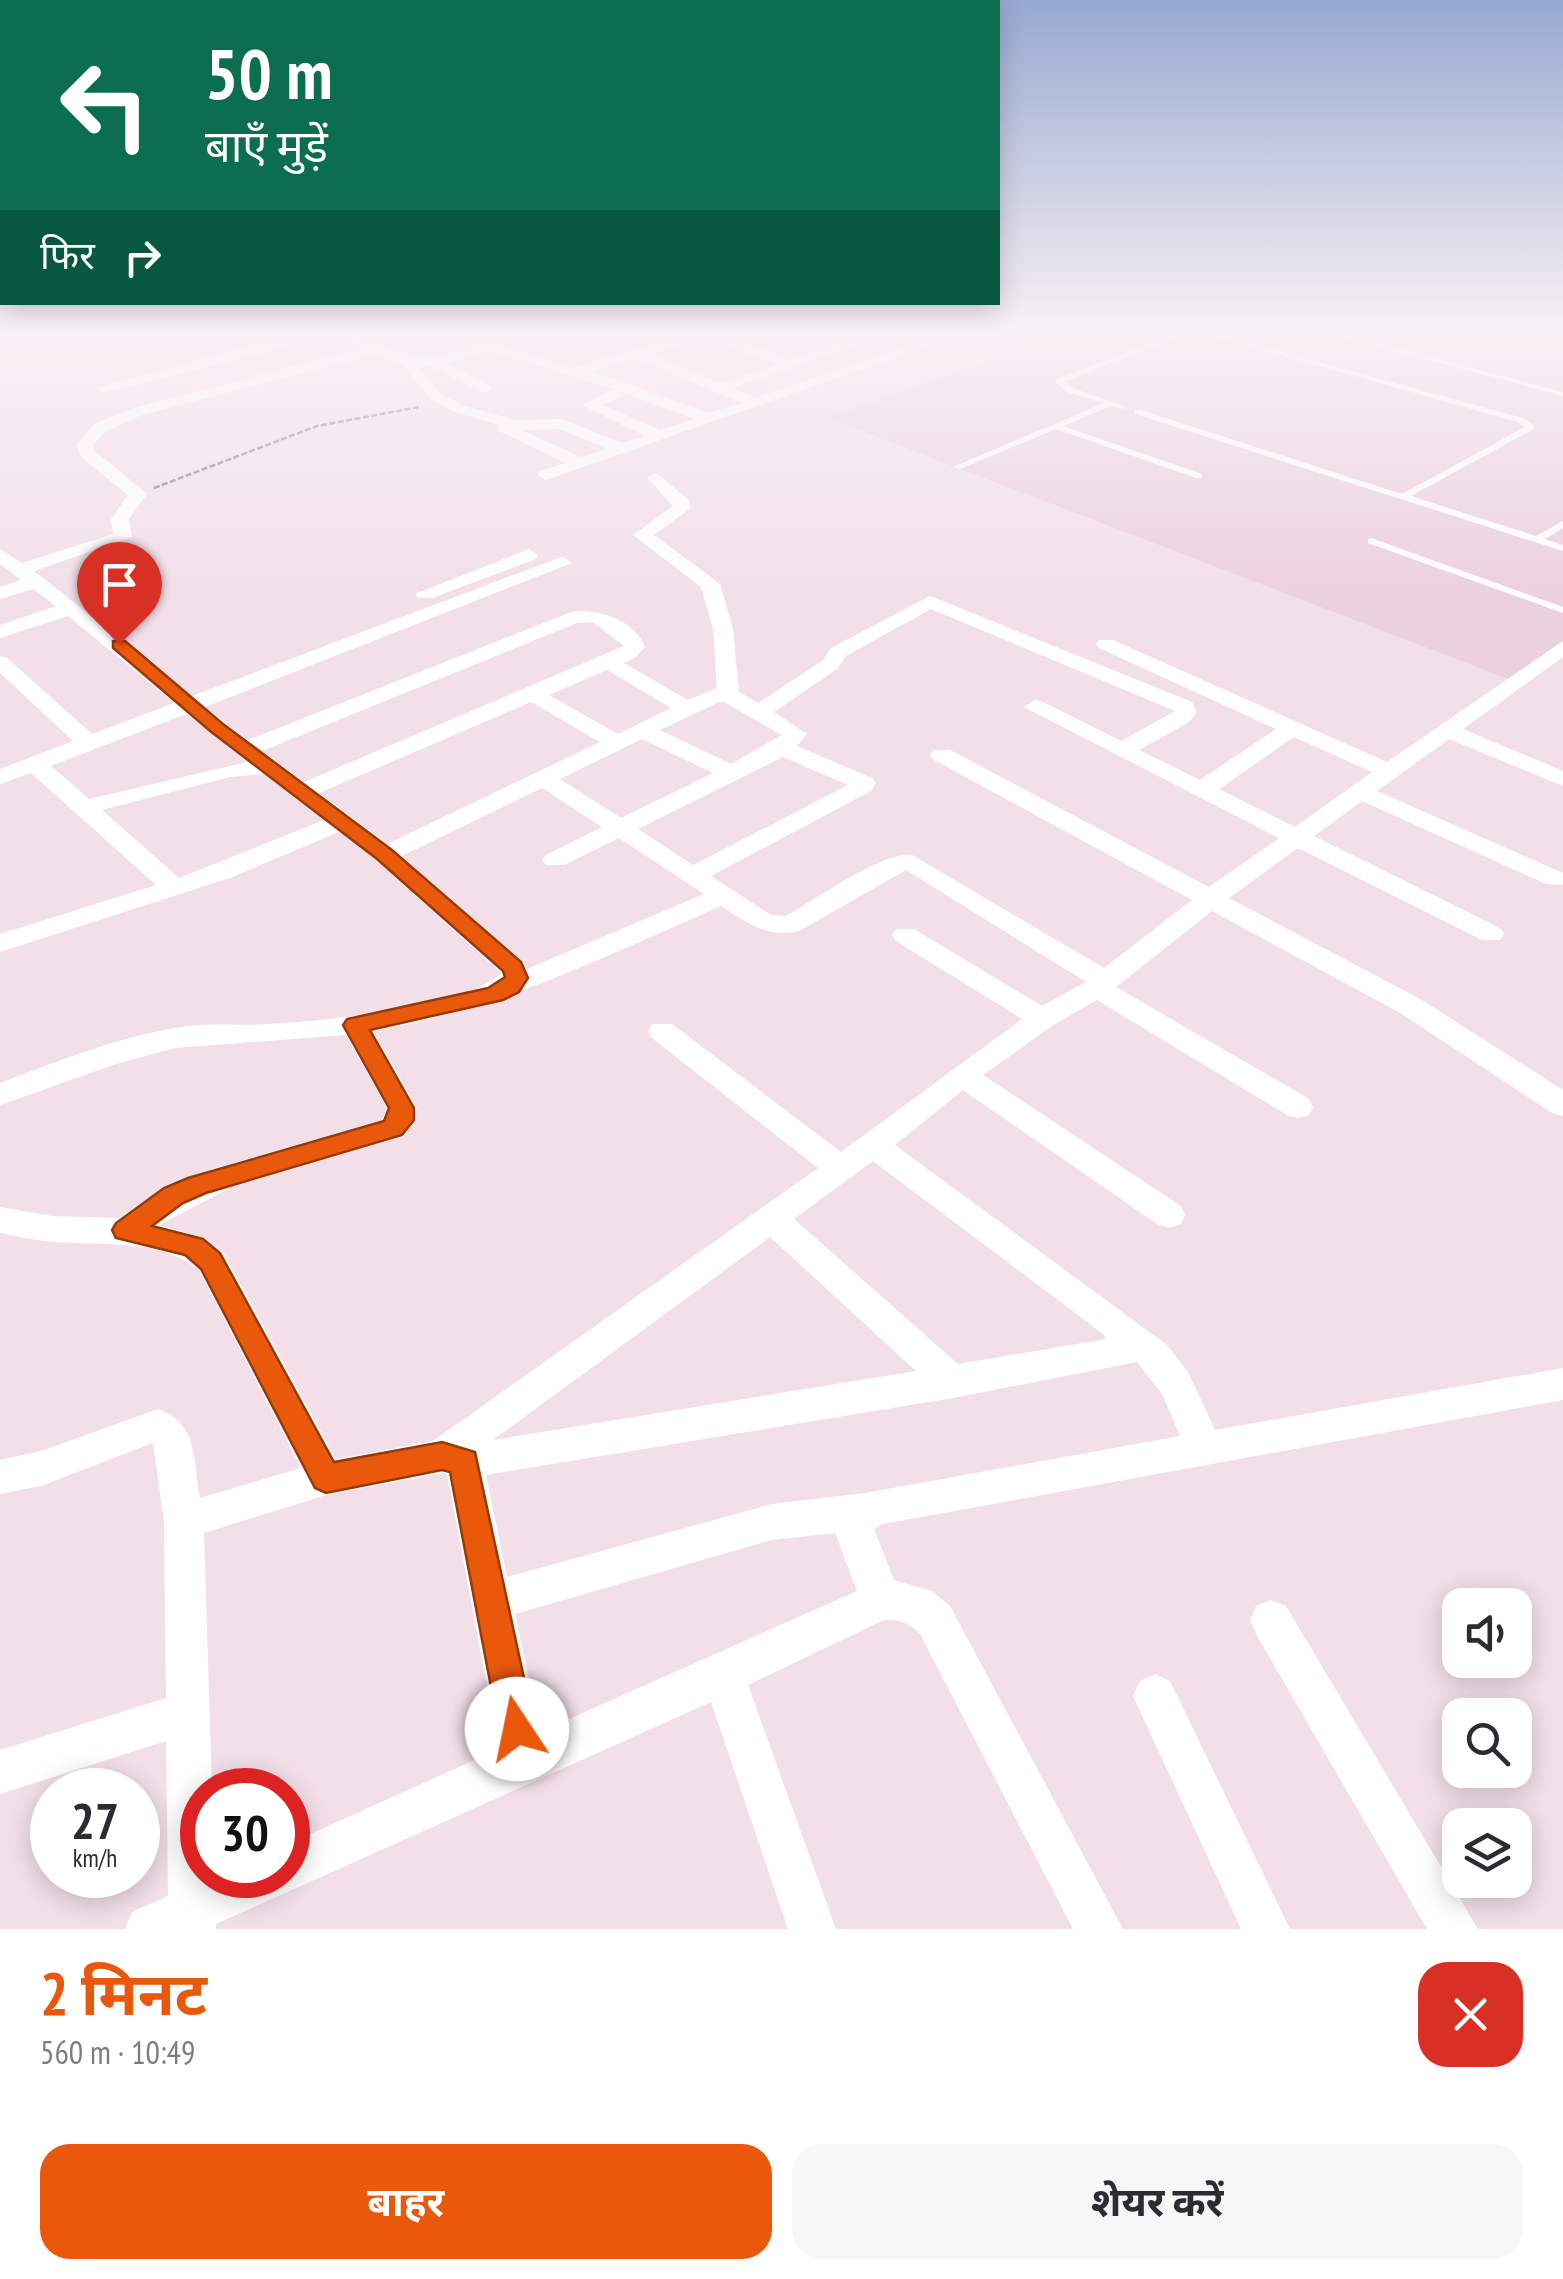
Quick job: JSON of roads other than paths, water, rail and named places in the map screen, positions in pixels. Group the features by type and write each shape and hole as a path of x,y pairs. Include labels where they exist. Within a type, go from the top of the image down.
{"street":[{"path":"0,593 26,576 123,537 120,520 138,494 87,453 89,436 112,422"},
{"path":"502,422 510,432 580,464"},
{"path":"503,422 562,424 622,449"},
{"path":"628,422 660,436"},
{"path":"546,475 699,422"},
{"path":"656,478 682,503 682,508 642,535 710,584 723,629 728,695"},
{"path":"0,554 385,855 513,968 517,978 511,986"},
{"path":"0,778 88,743 179,697 529,555"},
{"path":"179,697 563,563"},
{"path":"760,711 830,665 838,652 930,602 1184,707 1186,712 1181,717 1124,749"},
{"path":"0,632 71,608"},
{"path":"246,748 582,614 597,616 634,642 636,647 629,653 304,791"},
{"path":"1106,644 1388,771"},
{"path":"453,1459 962,1075 1042,1019 1101,984 1210,900 1563,647"},
{"path":"0,662 88,743"},
{"path":"608,662 687,708"},
{"path":"532,694 616,742"},
{"path":"385,855 715,695 728,695 796,734 782,748 555,860"},
{"path":"1036,707 1491,934"},
{"path":"1203,789 1292,728"},
{"path":"1445,729 1563,779"},
{"path":"642,730 731,773"},
{"path":"693,875 863,786 848,774 782,748"},
{"path":"942,755 1412,1008 1563,1105"},
{"path":"34,764 175,888"},
{"path":"83,808 228,770 271,767"},
{"path":"544,778 764,922 790,925 890,868 902,862 912,863 1298,1108"},
{"path":"1361,792 1556,879"},
{"path":"0,943 175,888 344,821"},
{"path":"0,1094 174,1038 355,1025 482,998 724,895"},
{"path":"905,935 1042,1019"},
{"path":"126,1230 174,1196 198,1186 393,1128 402,1120 402,1108 355,1025"},
{"path":"662,1031 839,1167"},
{"path":"962,1075 1169,1216"},
{"path":"873,1145 1126,1334 1155,1351 1166,1364 1204,1448"},
{"path":"770,1217 953,1382"},
{"path":"6,1228 126,1230 193,1246 210,1261 326,1478"},
{"path":"184,1521 326,1478 1106,1357 1125,1350 1129,1342 1126,1334"},
{"path":"491,1601 806,1515 866,1512 1563,1384"},
{"path":"0,1477 54,1465 136,1430 158,1425 170,1433 184,1521 187,1713 177,1923 226,1898"},
{"path":"453,1459 491,1601 524,1761"},
{"path":"866,1512 857,1518 854,1531 881,1600"},
{"path":"310,1858 723,1675 881,1600 906,1600 923,1606 935,1620 1099,1929"},
{"path":"1271,1620 1454,1929"},
{"path":"723,1675 812,1929"},
{"path":"1154,1696 1266,1929"},
{"path":"0,1772 187,1713"}],"lane":[{"path":"957,467 1066,422"},
{"path":"1169,422 1563,548"},
{"path":"1403,498 1531,427 1523,422"},
{"path":"1056,426 1199,476"},
{"path":"1537,540 1563,524"},
{"path":"1371,541 1563,610"}]}
